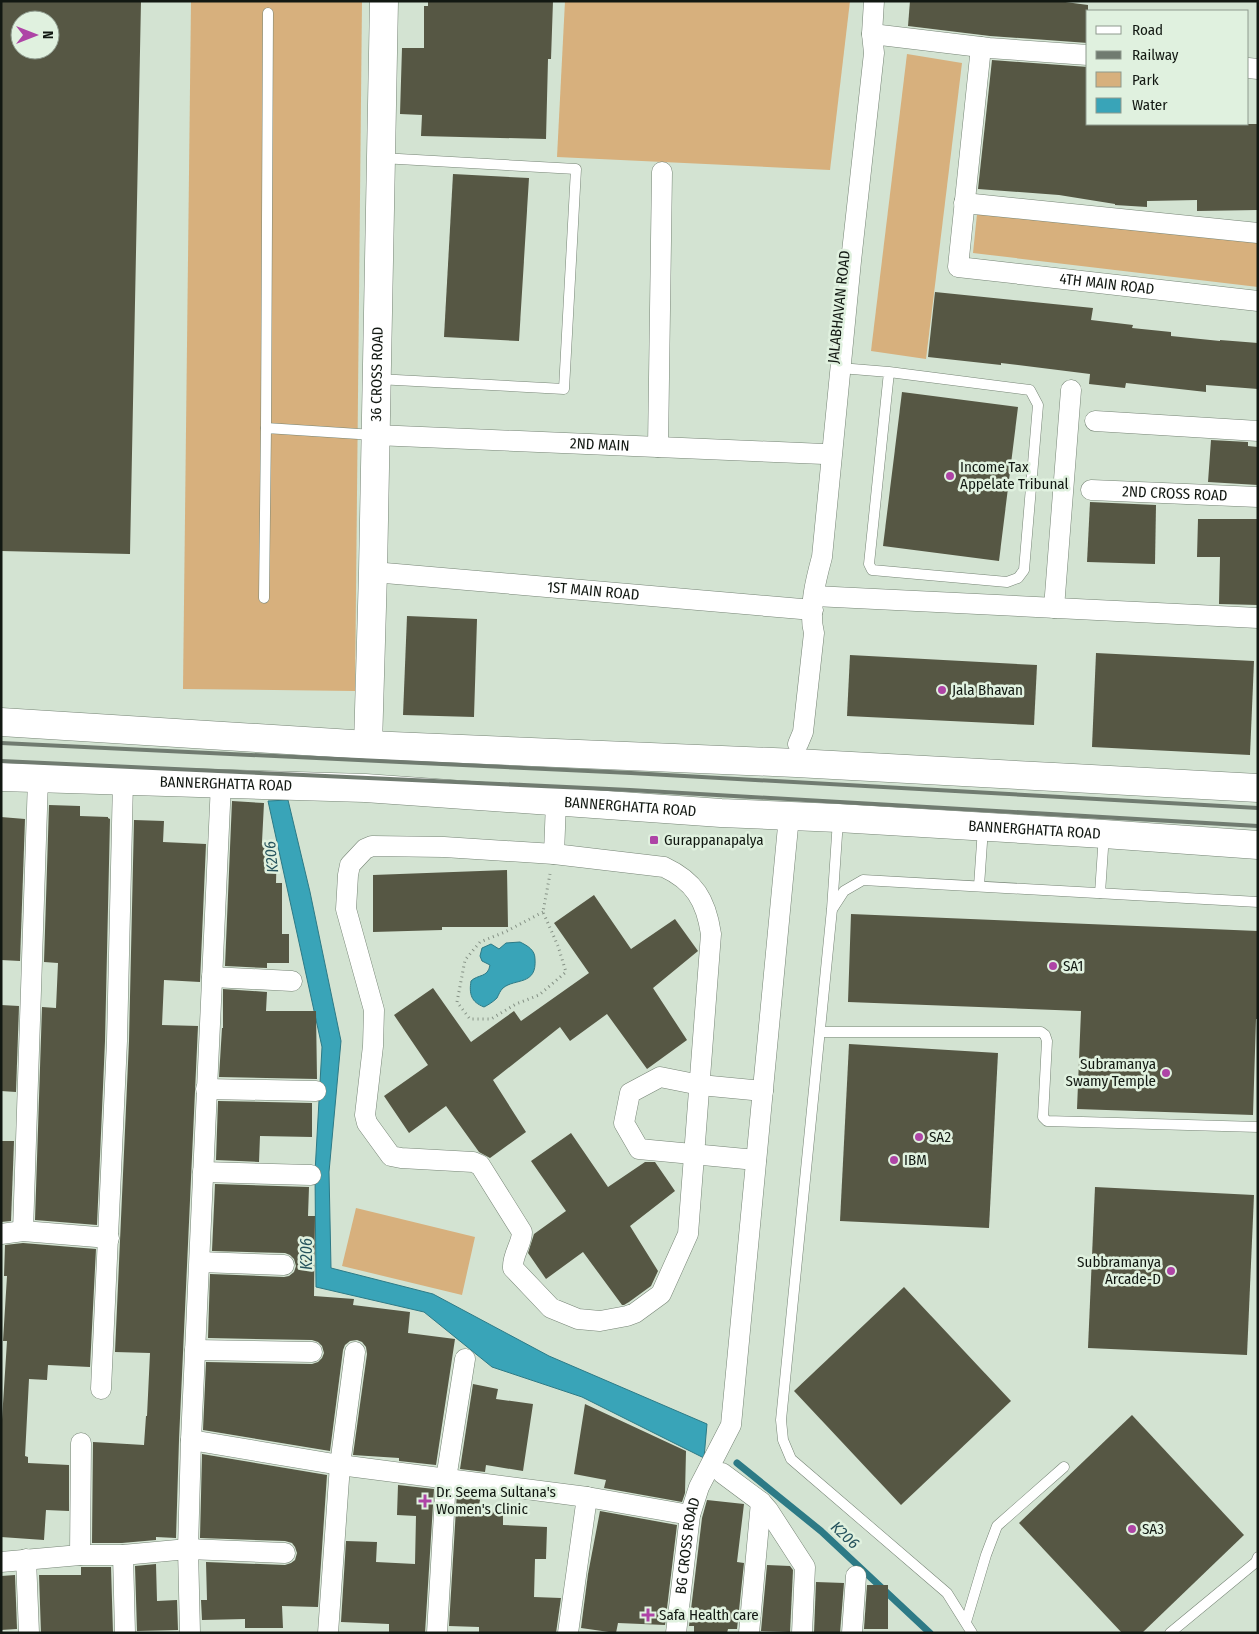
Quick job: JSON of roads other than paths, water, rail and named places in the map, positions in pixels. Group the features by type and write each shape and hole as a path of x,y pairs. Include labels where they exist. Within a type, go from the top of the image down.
{"main road":[{"name":"36 CROSS ROAD","path":"368,745 384,1"},
{"path":"1,722 368,745 797,754 1258,788"},
{"name":"BANNERGHATTA ROAD","path":"1,778 365,788 556,802 1104,834 1258,845"}],"street":[{"name":"JALABHAVAN ROAD","path":"797,754 795,731 806,631 814,603 822,558 840,368 874,53 872,34 874,1"},
{"name":"JALABHAVAN ROAD","path":"814,603 814,559 864,53 882,11 884,1"},
{"path":"872,34 981,47 1086,55"},
{"path":"981,47 964,203 1258,233"},
{"path":"658,447 662,172"},
{"name":"4TH MAIN ROAD","path":"964,203 958,267 1258,300"},
{"path":"1054,608 1071,390"},
{"path":"1095,421 1258,430"},
{"name":"2ND MAIN","path":"375,435 824,454"},
{"name":"2ND CROSS ROAD","path":"1091,490 1258,497"},
{"name":"1ST MAIN ROAD","path":"373,572 814,603 1054,608 1258,618"},
{"path":"23,1231 38,779"},
{"path":"101,1389 117,1041 123,781"},
{"path":"190,1633 188,1549 191,1440 221,783"},
{"path":"554,854 556,802"},
{"name":"BG CROSS ROAD","path":"676,1633 690,1514 699,1487 717,1468 722,1442 730,1425 789,816"},
{"path":"372,846 444,847 554,854 664,867 677,873 698,894 705,906 711,934 688,1234 661,1294 635,1313 600,1321 578,1318 551,1308 513,1268 512,1262 522,1232 480,1165 473,1162 391,1156 367,1123 365,1115 374,1010 346,913 350,865 365,849 372,846"},
{"path":"212,977 292,981"},
{"path":"756,1160 639,1149 624,1122 630,1093 660,1077 700,1085 763,1091"},
{"path":"206,1090 316,1091"},
{"path":"203,1172 311,1175"},
{"path":"1,1234 23,1231 109,1238"},
{"path":"200,1262 284,1265"},
{"path":"195,1350 312,1352"},
{"path":"328,1633 340,1465 355,1352"},
{"path":"437,1633 446,1479 464,1359"},
{"path":"191,1440 340,1465 587,1497 690,1514"},
{"path":"80,1555 81,1443"},
{"path":"717,1468 761,1502 805,1567 802,1633"},
{"path":"568,1633 587,1497"},
{"path":"749,1633 761,1502"},
{"path":"1,1562 80,1555 123,1555 188,1549 285,1553"},
{"path":"123,1555 126,1633"},
{"path":"26,1559 29,1633"},
{"path":"852,1633 856,1576"}],"lane":[{"path":"264,598 268,13"},
{"path":"376,379 564,390 576,169 380,158"},
{"path":"840,368 889,372 1030,390 1035,396 1038,405 1024,570 1018,578 1007,582 872,570 869,564 889,372"},
{"path":"266,428 375,435"},
{"path":"838,818 832,909 781,1420 783,1440 791,1459 947,1593 972,1633"},
{"path":"979,886 983,827"},
{"path":"1100,893 1104,834"},
{"path":"832,909 844,891 863,880 1258,902"},
{"path":"820,1032 1041,1032 1045,1035 1046,1041 1043,1117 1046,1121 1258,1127"},
{"path":"966,1622 986,1555 997,1526 1064,1468"},
{"path":"1170,1633 1256,1562 1258,1557"}],"water":[{"path":"288,800 310,892 341,1041 329,1172 331,1268 433,1294 549,1356 707,1424 704,1458 582,1397 492,1367 424,1312 316,1287 315,1172 322,1047 268,801"},
{"path":"520,942 534,953 535,968 533,974 524,980 503,988 497,998 486,1006 484,1007 476,1003 470,990 471,981 485,974 490,965 482,961 480,956 482,948 491,944 499,949 506,943"}],"waterway":[{"name":"K206","path":"737,1463 821,1531 930,1633"}],"railway":[{"path":"1,743 631,773 1258,808"},
{"path":"1,761 630,790 1258,826"}],"place":[{"name":"Income Tax Appelate Tribunal","path":"950,476"},
{"name":"Jala Bhavan","path":"942,690"},
{"name":"Gurappanapalya","path":"654,840"},
{"name":"SA1","path":"1053,966"},
{"name":"Subramanya Swamy Temple","path":"1166,1073"},
{"name":"SA2","path":"919,1137"},
{"name":"IBM","path":"894,1160"},
{"name":"Subbramanya Arcade-D","path":"1171,1271"},
{"name":"Dr. Seema Sultana's Women's Clinic","path":"425,1501"},
{"name":"SA3","path":"1132,1529"},
{"name":"Safa Health care","path":"648,1615"}]}
